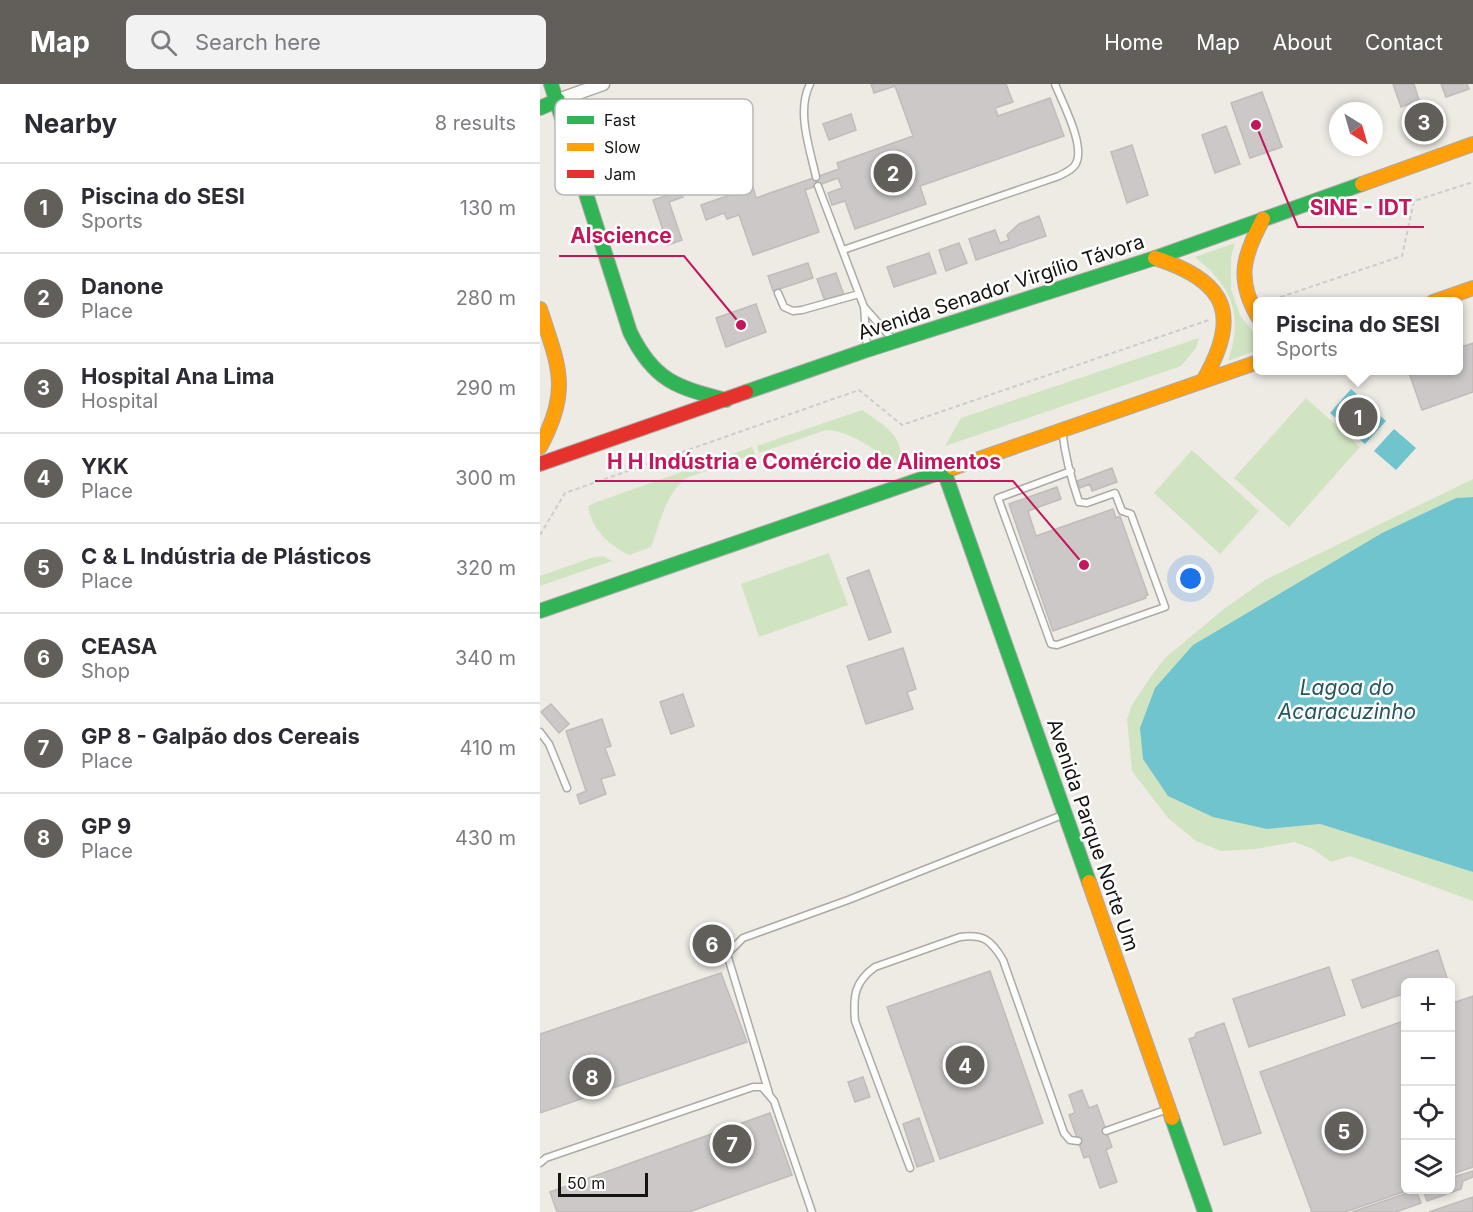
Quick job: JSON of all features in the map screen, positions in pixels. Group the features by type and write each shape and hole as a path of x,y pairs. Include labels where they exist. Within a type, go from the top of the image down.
{"main road":[{"path":"551,84 558,99"},
{"path":"540,108 555,101"},
{"name":"Avenida Senador Virgílio Távora","path":"540,464 867,350 1155,258 1473,144"},
{"path":"587,195 630,332 645,360 664,379 684,389 726,400"},
{"path":"1253,309 1246,296 1242,273 1246,250 1263,219"},
{"path":"1155,258 1177,264 1201,279 1208,284 1218,300 1225,323 1214,362 1203,381"},
{"path":"1447,297 1473,288"},
{"path":"540,309 559,367 562,387 558,411 540,447"},
{"path":"540,611 1253,363"},
{"name":"Avenida Parque Norte Um","path":"945,471 1204,1212"}],"street":[{"path":"561,99 603,84"}],"lane":[{"path":"810,84 805,93 804,116 816,177"},
{"path":"843,250 1071,170 1078,157 1078,148 1055,84"},
{"path":"818,186 864,307 867,350"},
{"path":"778,293 784,307 793,311 859,294"},
{"path":"864,307 895,342"},
{"path":"1062,430 1065,455 1071,471 1079,502 1087,502 1115,493 1122,511 1131,514 1165,607 1057,645 1051,644 998,498 1071,471"},
{"path":"540,732 549,744 567,788"},
{"path":"812,1212 774,1101 769,1093 727,954 743,938 848,900 1065,814"},
{"path":"910,1168 855,1022 854,1001 863,976 875,968 960,937 975,935 984,939 994,946 1003,960 1064,1134 1070,1140 1078,1141"},
{"path":"540,1163 546,1158 753,1087 762,1087 769,1093"},
{"path":"1106,1131 1168,1109"}],"path":[{"path":"1281,297 1402,256 1414,201 1473,182"},
{"path":"540,535 565,493 860,390 902,425 1223,315"}],"green space":[{"path":"1235,243 1231,257 1231,289 1240,315 1253,332 1253,352 1228,361 1235,329 1231,303 1218,279 1195,257"},
{"path":"1199,338 1196,348 1181,366 945,446 961,418"},
{"path":"1306,398 1360,447 1289,527 1234,478"},
{"path":"862,410 885,426 896,439 901,456 899,466 855,438 826,430 759,453 757,446"},
{"path":"752,447 755,454 686,478 668,501 651,547 629,555 608,541 593,522 588,506 594,503"},
{"path":"1192,450 1259,511 1220,554 1154,493"},
{"path":"1473,479 1473,497 1456,498 1382,533 1193,645 1267,829 1320,824 1473,872 1473,901 1350,856 1331,862 1313,849 1294,842 1256,849 1221,851 1196,841 1168,818 1132,771 1127,719 1132,705 1165,658 1224,609 1265,580"},
{"path":"829,553 848,605 759,637 741,584"},
{"path":"603,556 612,561 540,586 540,576"}],"water":[{"path":"1351,389 1386,421 1365,444 1330,413"},
{"path":"1394,429 1416,448 1396,470 1374,451"},
{"name":"Lagoa do Acaracuzinho","path":"1473,497 1473,872 1320,824 1267,829 1213,817 1168,796 1143,759 1140,728 1155,688 1193,645 1382,533 1456,498"}],"building":[{"path":"871,84 1006,84 1013,102 995,108 998,116 1050,98 1064,136 920,186 926,204 855,229 845,201 832,205 828,193 842,188 838,178 805,190 819,232 753,255 739,215 727,219 724,213 706,220 701,205 730,195 753,195 753,187 756,198 839,169 837,163 913,136 895,86 874,93"},
{"path":"1393,84 1414,84 1419,100 1401,107"},
{"path":"1441,84 1467,84 1469,89 1446,97"},
{"path":"1262,92 1282,147 1250,158 1231,103"},
{"path":"851,114 856,130 829,140 823,124"},
{"path":"1226,126 1240,164 1215,173 1202,135"},
{"path":"1132,145 1148,195 1127,203 1111,152"},
{"path":"669,195 682,195 683,197 669,202 682,240 668,245 653,200"},
{"path":"1039,216 1046,236 976,260 969,239 995,230 1000,243 1009,240 1007,235 1019,224"},
{"path":"959,243 967,263 946,271 939,250"},
{"path":"929,253 936,273 894,287 887,267"},
{"path":"808,263 813,278 773,291 768,276"},
{"path":"836,273 844,295 825,301 817,279"},
{"path":"756,304 766,332 726,347 716,318"},
{"path":"1473,343 1473,392 1422,410 1410,375 1463,375 1463,346"},
{"path":"1112,468 1117,482 1092,491 1090,484 1080,488 1077,481"},
{"path":"1057,487 1061,499 1028,511 1036,536 1113,509 1116,518 1120,516 1148,595 1145,596 1146,598 1053,631 1009,504"},
{"path":"869,570 891,632 869,640 847,578"},
{"path":"903,648 916,689 907,692 913,709 866,724 847,666"},
{"path":"683,694 694,726 671,734 660,702"},
{"path":"551,704 569,724 559,733 541,712"},
{"path":"602,719 611,746 605,748 615,775 601,779 606,794 580,804 577,795 586,791 566,731"},
{"path":"1438,950 1447,978 1401,978 1401,995 1362,1008 1352,980"},
{"path":"1329,967 1345,1015 1249,1047 1233,999"},
{"path":"990,971 1043,1123 940,1159 887,1007"},
{"path":"721,973 747,1042 540,1113 540,1034"},
{"path":"1473,996 1473,1167 1455,1173 1455,1032 1455,1002"},
{"path":"1401,1022 1401,1193 1345,1212 1312,1212 1260,1072"},
{"path":"1224,1023 1261,1133 1224,1145 1189,1039 1195,1037 1196,1033"},
{"path":"863,1077 870,1097 855,1102 848,1082"},
{"path":"1082,1090 1089,1108 1097,1105 1112,1147 1106,1150 1117,1182 1100,1188 1089,1156 1084,1158 1069,1115 1075,1113 1069,1095"},
{"path":"770,1113 792,1175 689,1212 557,1212 550,1192"},
{"path":"919,1118 934,1161 917,1167 903,1124"},
{"path":"1473,1171 1473,1177 1463,1181 1461,1189 1455,1191 1455,1176"},
{"path":"1404,1194 1418,1194 1421,1203 1396,1212 1352,1212"},
{"path":"1424,1194 1447,1194 1427,1201"},
{"path":"1473,1197 1473,1212 1429,1212"}],"traffic: fast":[{"path":"551,84 556,99"},
{"path":"540,108 555,101"},
{"path":"746,392 867,350 1155,258 1362,184"},
{"path":"586,195 630,332 639,348 648,361 668,380 693,391 726,400"},
{"path":"540,611 953,468"},
{"path":"944,471 1089,882"},
{"path":"1172,1118 1205,1212"}],"traffic: slow":[{"path":"1362,184 1473,144"},
{"path":"1253,307 1247,291 1245,268 1251,245 1263,219"},
{"path":"1155,258 1180,267 1199,278 1212,290 1221,304 1224,320 1222,338 1203,381"},
{"path":"1447,297 1473,288"},
{"path":"540,309 557,363 559,378 556,410 540,447"},
{"path":"953,468 1253,364"},
{"path":"1089,882 1172,1118"}],"traffic: jam":[{"path":"540,464 746,392"}],"place":[{"name":"Hospital Ana Lima","path":"1424,122"},
{"name":"SINE - IDT","path":"1256,125"},
{"name":"Danone","path":"893,173"},
{"name":"Alscience","path":"741,325"},
{"name":"Piscina do SESI","path":"1358,417"},
{"name":"H H Indústria e Comércio de Alimentos","path":"1084,565"},
{"name":"CEASA","path":"712,944"},
{"name":"YKK","path":"965,1065"},
{"name":"GP 9","path":"592,1077"},
{"name":"C & L Indústria de Plásticos","path":"1344,1131"},
{"name":"GP 8 - Galpão dos Cereais","path":"732,1144"}]}
